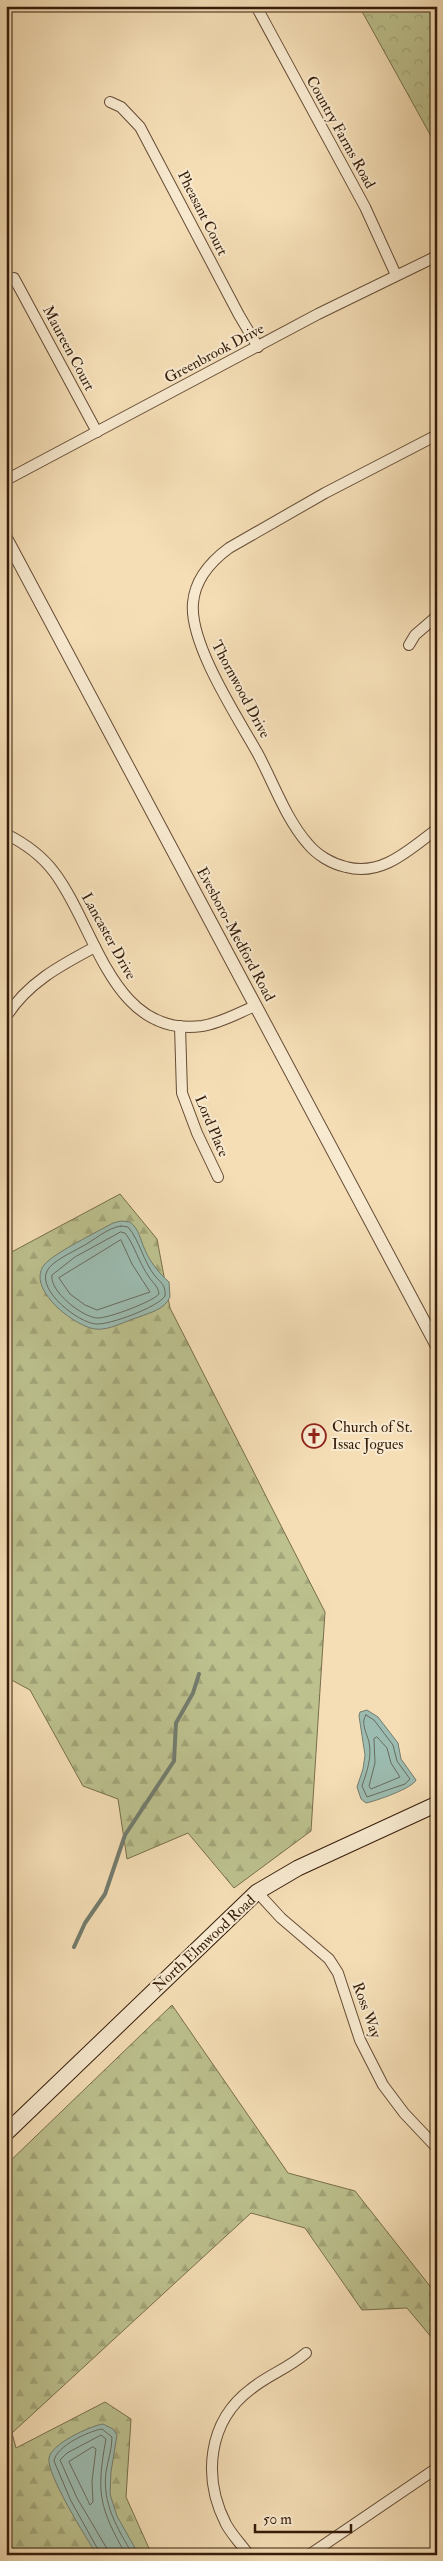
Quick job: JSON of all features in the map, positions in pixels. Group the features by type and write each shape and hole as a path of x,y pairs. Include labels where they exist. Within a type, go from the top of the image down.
{"main road":[{"name":"North Elmwood Road","path":"6,2133 258,1892 298,1868 437,1804"}],"street":[{"name":"Country Farms Road","path":"256,6 365,207 396,275"},
{"name":"Pheasant Court","path":"110,102 121,107 140,127 239,315 258,347"},
{"name":"Greenbrook Drive","path":"6,480 396,275 437,256"},
{"name":"Maureen Court","path":"14,278 97,432"},
{"name":"Thornwood Drive","path":"437,435 343,483 236,544 214,559 204,572 193,602 193,619 203,652 283,803 308,845 333,863 347,868 378,868 392,861 437,829"},
{"name":"Evesboro-Medford Road","path":"6,538 437,1346"},
{"path":"409,645 415,635 437,616"},
{"name":"Lancaster Drive","path":"6,834 28,848 54,872 118,987 141,1012 156,1021 180,1026 216,1023 255,1006"},
{"path":"6,1017 16,1003 38,982 62,965 95,947"},
{"name":"Lord Place","path":"180,1026 182,1093 197,1133 218,1177"},
{"name":"Ross Way","path":"258,1892 281,1918 329,1959 338,1973 360,2040 383,2085 404,2113 437,2148"},
{"path":"249,2555 226,2524 217,2502 211,2458 215,2438 223,2420 249,2390 296,2362 306,2353"},
{"path":"309,2555 437,2468"}],"green space":[{"path":"359,6 437,6 437,147"},
{"path":"120,1194 157,1239 170,1308 325,1612 311,1831 234,1888 188,1833 127,1859 118,1799 83,1786 30,1690 6,1677 6,1255"},
{"path":"172,2005 288,2173 355,2191 437,2295 437,2344 407,2308 362,2310 305,2228 251,2213 12,2433 16,2448 105,2402 131,2419 126,2497 152,2555 6,2555 6,2165"}],"water":[{"path":"121,1221 130,1222 135,1228 149,1259 169,1282 170,1297 161,1308 152,1312 111,1327 95,1329 76,1321 55,1305 41,1285 40,1275 44,1265 49,1260 76,1243 113,1223"},
{"path":"367,1710 378,1717 398,1743 401,1759 416,1780 408,1787 366,1803 361,1799 357,1787 365,1755 359,1716 360,1712"},
{"path":"103,2424 113,2429 117,2435 111,2472 110,2494 117,2516 139,2555 97,2555 60,2492 50,2466 49,2458 56,2447 89,2428"}],"waterway":[{"path":"74,1947 85,1923 105,1894 125,1835 174,1761 176,1723 193,1693 199,1674"},
{"path":"6,2174 10,2163"}],"place":[{"name":"Church of St. Issac Jogues","path":"314,1436"}]}
